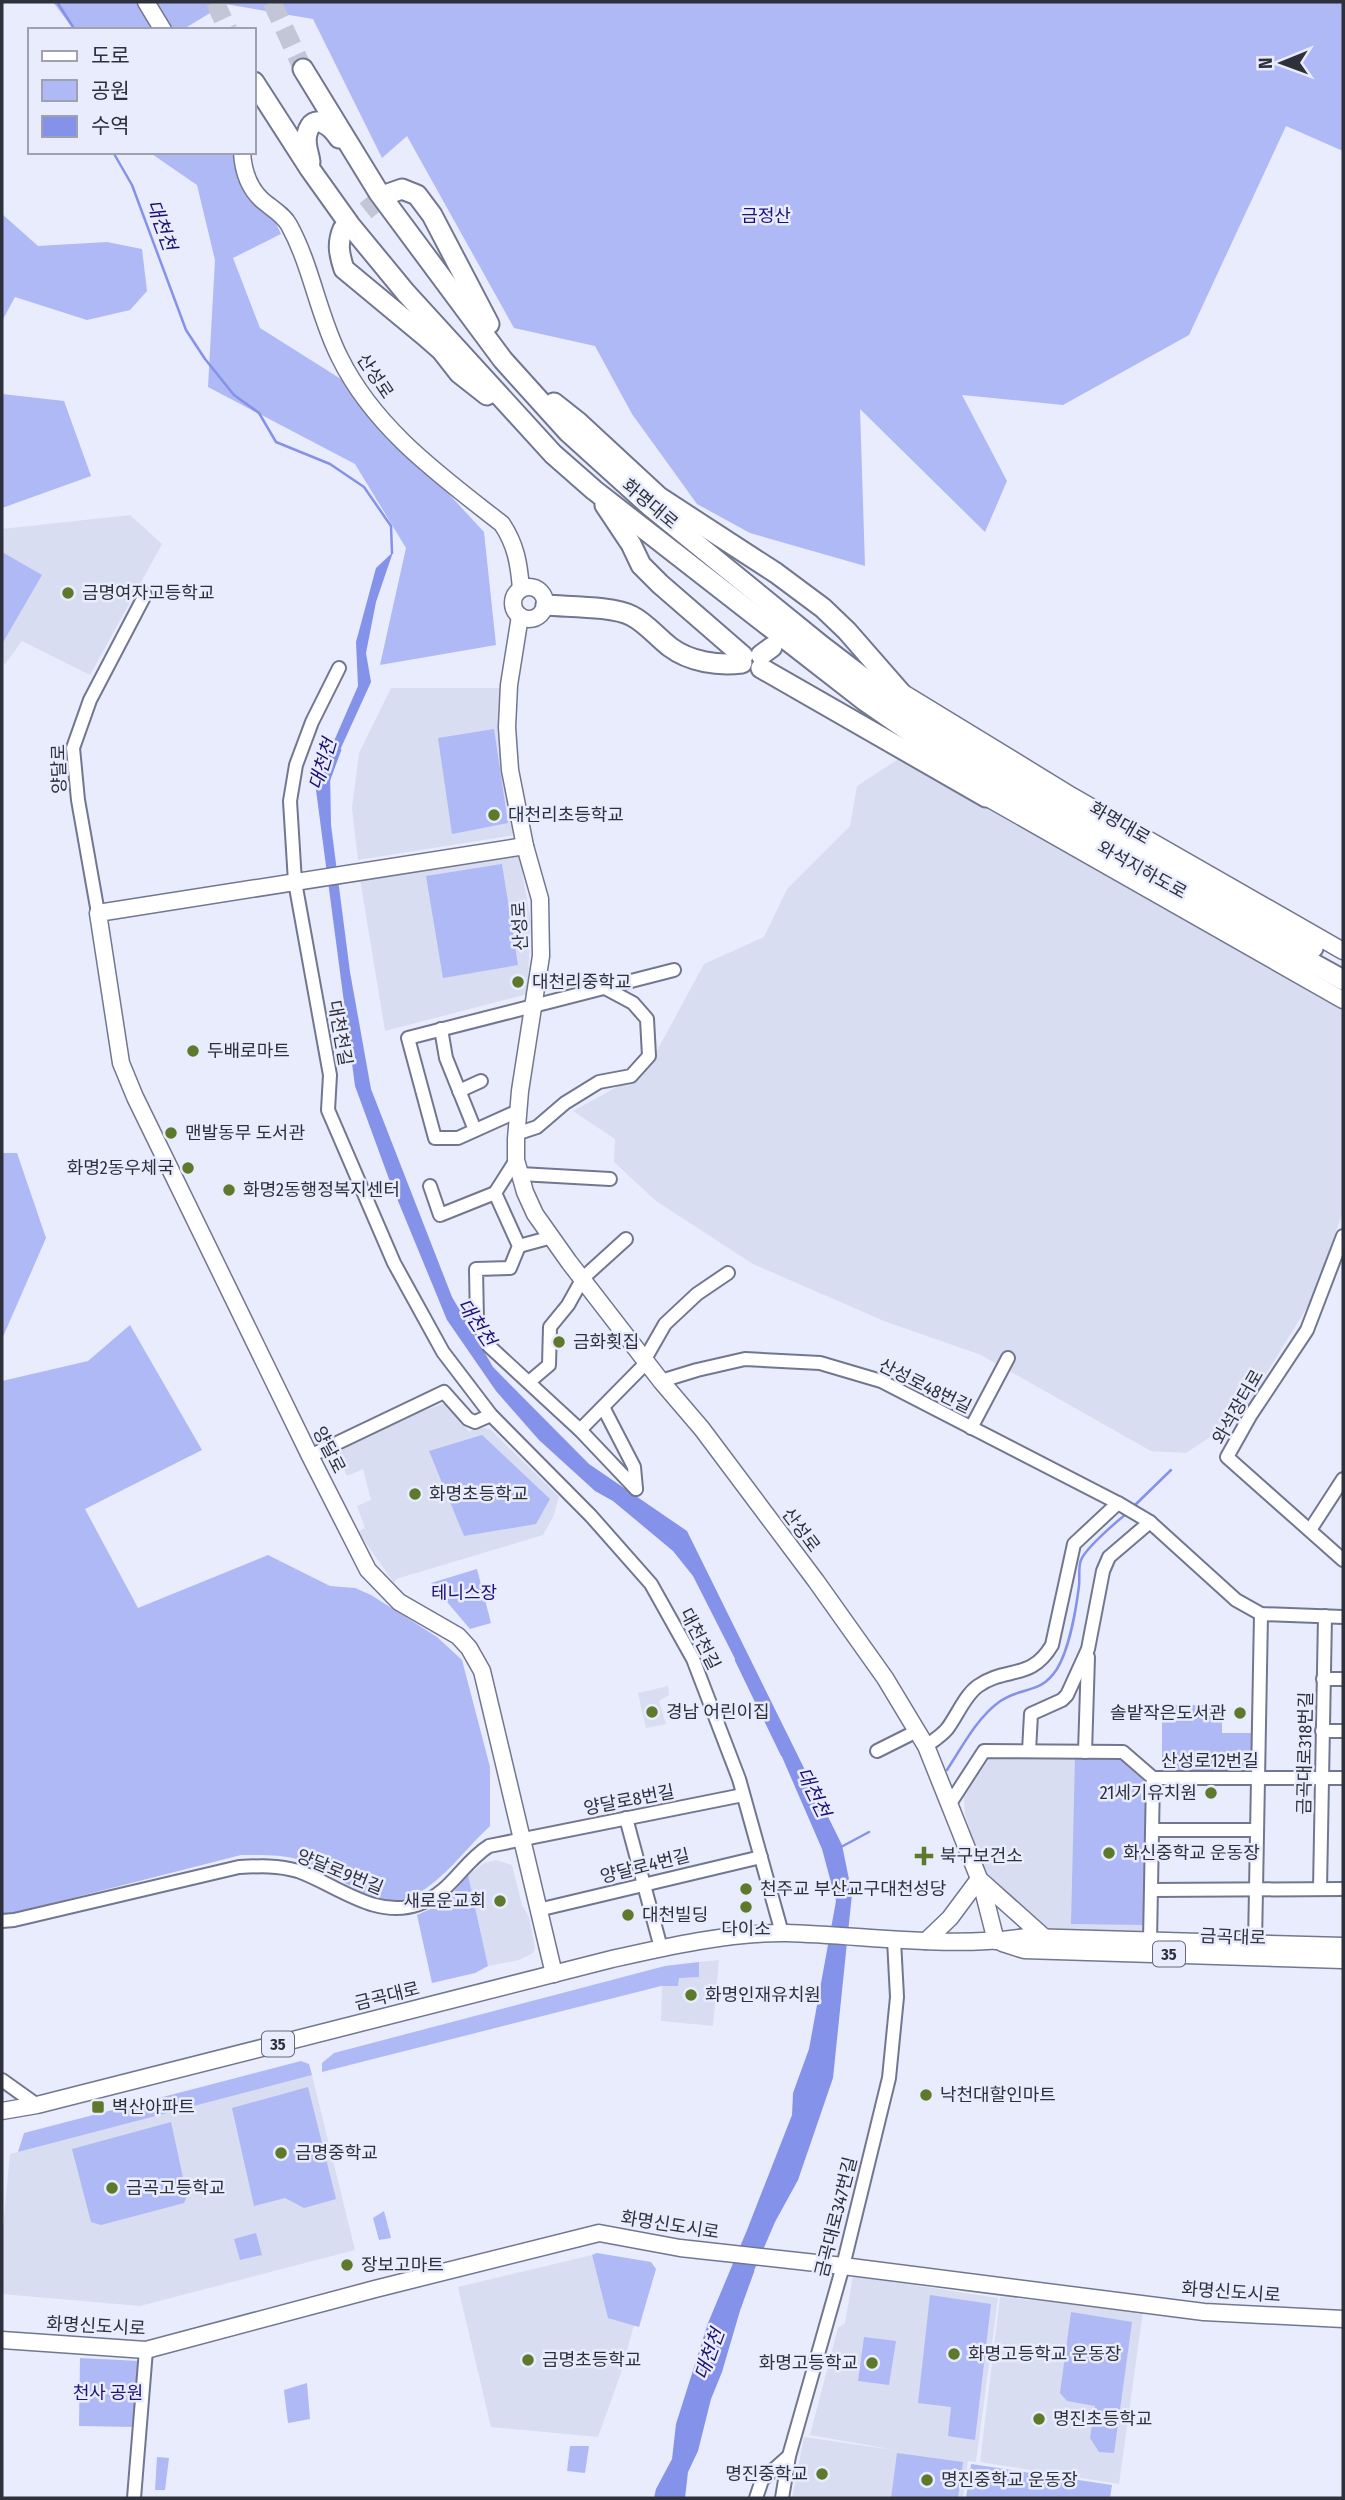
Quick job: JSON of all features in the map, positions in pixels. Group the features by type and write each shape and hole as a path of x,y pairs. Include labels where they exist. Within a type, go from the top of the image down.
{"highway":[{"name":"화명대로","path":"303,69 379,193 503,360 568,432 651,506 822,646 929,728 1102,831"},
{"name":"화명대로","path":"256,85 350,225 406,293 554,454 594,490 864,701 943,755"},
{"path":"310,169 306,135 310,127 317,122 324,122 332,127 346,148 362,162"},
{"path":"385,195 402,190 417,195 425,205 496,336 503,360"},
{"path":"343,229 339,239 344,269 441,350 459,373 519,418"},
{"path":"523,384 549,398 578,422 659,497 776,573 816,615 847,631 929,728"},
{"path":"594,490 631,544 641,565 718,636 986,797"},
{"path":"546,605 631,615 671,648 699,661 717,664 756,658"},
{"path":"717,664 721,661 725,648 718,636"},
{"path":"943,755 986,797"},
{"name":"와석지하도로","path":"943,755 1086,839 1343,980"},
{"name":"와석지하도로","path":"1102,831 1343,965"}],"main road":[{"path":"146,2 162,28"},
{"name":"산성로","path":"242,154 243,168 251,187 288,222 306,259 323,319 350,375 403,443 502,524 513,541 521,589"},
{"path":"531,586 540,590 546,605 541,615 525,619 514,607 513,601 521,589 531,586"},
{"name":"산성로","path":"520,616 509,685 507,727 510,770 525,846 540,899 541,956 516,1134 518,1167 530,1203 583,1278 661,1381 702,1429 816,1581 885,1678 915,1732 926,1746 979,1880 996,1941"},
{"name":"화명대로","path":"899,691 1072,796 1343,951"},
{"path":"986,797 1343,1000"},
{"path":"98,913 525,846"},
{"name":"양달로","path":"98,913 121,1063 135,1097 310,1456 368,1570 399,1602 458,1636 469,1648 482,1671 554,1975"},
{"path":"926,1941 950,1918 979,1880 1045,1938"},
{"name":"금곡대로","path":"10,2110 661,1948 707,1940 783,1933 926,1941 996,1941 1026,1937 1343,1946"},
{"name":"금곡대로","path":"996,1941 1024,1950 1343,1960"},
{"name":"화명신도시로","path":"2,2340 146,2350 599,2233 680,2248 1204,2312 1343,2319"}],"street":[{"name":"양달로","path":"98,913 78,800 73,748 90,700 145,595"},
{"name":"대천천길","path":"339,668 312,722 296,765 290,802 330,1075 328,1110 394,1263 443,1352 491,1415 591,1516 651,1584 694,1659 743,1795 783,1933"},
{"path":"518,1111 457,1138 435,1138 408,1038 674,970"},
{"path":"516,1134 537,1127 565,1103 598,1082 631,1076 649,1056 647,1019 633,1003 605,988"},
{"path":"441,1030 446,1058 475,1130"},
{"path":"459,1091 481,1081"},
{"path":"430,1186 440,1215 495,1193 518,1167 610,1179"},
{"path":"495,1193 519,1246 510,1268 476,1269 477,1321 489,1346 580,1430 636,1489 634,1467 603,1407"},
{"name":"와석장터로","path":"1343,1236 1307,1331 1250,1416 1227,1457 1343,1560"},
{"path":"519,1246 552,1237"},
{"path":"529,1382 549,1365 550,1327 568,1305 583,1278 625,1239"},
{"path":"580,1430 646,1361 665,1324 697,1294 728,1273"},
{"path":"971,1428 1008,1358"},
{"name":"산성로48번길","path":"661,1381 745,1359 820,1363 881,1381 1150,1522 1236,1600 1261,1614"},
{"path":"310,1456 464,1381"},
{"path":"444,1392 468,1419 475,1422 491,1415"},
{"path":"1310,1530 1343,1479"},
{"path":"926,1746 945,1732 980,1684 1026,1670 1045,1656 1052,1645 1074,1544 1118,1503"},
{"path":"1085,1752 1088,1649 1103,1571 1110,1557 1150,1522"},
{"path":"1255,1944 1261,1614 1343,1616"},
{"name":"금곡대로318번길","path":"1320,1889 1325,1616"},
{"path":"1029,1751 1031,1714 1067,1695 1088,1649"},
{"path":"1323,1679 1343,1679"},
{"path":"1322,1731 1343,1731"},
{"path":"877,1751 915,1732"},
{"name":"산성로12번길","path":"949,1805 984,1751 1123,1752 1153,1778 1343,1778"},
{"path":"1150,1941 1153,1778"},
{"name":"양달로8번길","path":"521,1839 743,1795"},
{"path":"626,1818 661,1948"},
{"path":"1152,1830 1256,1830"},
{"name":"양달로9번길","path":"2,1921 250,1866 278,1866 297,1871 385,1910 405,1908 419,1905 447,1889 478,1853 489,1846 521,1839"},
{"name":"양달로4번길","path":"538,1910 761,1857"},
{"path":"1151,1889 1343,1889"},
{"name":"금곡대로347번길","path":"782,2498 789,2456 843,2266 889,2078 897,1997 894,1940"},
{"path":"2,2080 37,2105"},
{"path":"10,2110 15,2088"},
{"path":"134,2498 146,2350"},
{"path":"756,2498 762,2480 789,2456"}],"shaded area":[{"name":"금명여자고등학교","path":"130,515 162,544 90,675 22,641 5,664 2,662 2,529"},
{"name":"대천리초등학교","path":"391,688 501,688 499,730 515,835 358,860 352,808 359,753"},
{"path":"903,756 1343,1009 1343,1211 1314,1296 1239,1418 1186,1453 1151,1451 981,1355 884,1321 753,1264 656,1201 614,1162 615,1139 573,1111 646,1071 704,964 764,937 787,889 850,826 857,786"},
{"name":"대천리중학교","path":"519,853 531,923 527,994 385,1031 360,879"},
{"name":"화명초등학교","path":"448,1402 469,1432 476,1427 490,1429 559,1497 553,1517 543,1535 396,1579 394,1583 358,1532 365,1528 357,1506 371,1500 363,1469 347,1476 334,1450 406,1417"},
{"name":"경남 어린이집","path":"668,1686 669,1695 659,1701 666,1724 646,1728 638,1693"},
{"path":"1121,1755 1149,1779 1145,1937 1051,1933 983,1875 965,1814 964,1797 991,1756"},
{"path":"496,1860 512,1865 522,1905 529,1917 535,1948 533,1953 519,1960 488,1966 468,1875 484,1863"},
{"path":"719,1960 713,2026 661,2021 662,1986 678,1986 678,1978 699,1977 699,1962"},
{"path":"312,2075 355,2250 140,2306 2,2294 2,2239 10,2154"},
{"path":"592,2255 608,2317 634,2325 621,2373 598,2437 491,2427 458,2287"},
{"path":"853,2276 998,2298 976,2462 968,2461 963,2498 792,2498 804,2437 901,2451 810,2435 838,2328 845,2323"},
{"path":"1000,2297 1143,2311 1119,2484 980,2462"}],"green space":[{"name":"금정산","path":"53,2 1343,2 1343,151 1286,126 1189,335 1063,405 962,395 1007,481 985,532 860,409 865,566 750,533 697,504 632,414 595,346 514,328 407,136 382,158 313,19 225,4 185,28 72,28"},
{"path":"152,154 243,154 281,234 233,258 260,328 344,381 484,532 496,645 380,665 406,548 355,464 208,387 215,260 197,185"},
{"path":"2,214 38,246 107,242 142,249 147,291 130,310 87,320 15,297 2,321"},
{"path":"2,394 64,401 91,476 2,508"},
{"path":"2,552 42,575 2,644"},
{"path":"494,729 508,823 452,834 438,738"},
{"path":"502,864 518,965 443,978 426,876"},
{"path":"2,1153 17,1153 46,1238 2,1339"},
{"path":"130,1325 202,1450 85,1509 138,1608 268,1555 330,1586 355,1588 371,1595 437,1637 462,1660 490,1767 490,1826 445,1872 415,1895 401,1900 386,1900 371,1896 300,1860 278,1856 241,1855 2,1916 2,1381 88,1361"},
{"path":"482,1435 550,1499 536,1524 464,1536 429,1451"},
{"name":"테니스장","path":"477,1569 491,1623 470,1629 431,1583"},
{"path":"1162,1705 1222,1705 1222,1733 1251,1733 1251,1764 1237,1771 1162,1770"},
{"name":"화신중학교 운동장","path":"1075,1757 1117,1757 1146,1783 1146,1925 1071,1924"},
{"path":"468,1875 488,1966 475,1973 432,1983 417,1915 444,1903"},
{"path":"699,1962 699,1977 679,1978 678,1986 661,1986 322,2072 322,2063 334,2053 665,1966"},
{"path":"301,2061 309,2064 312,2075 18,2152 24,2133"},
{"path":"308,2087 336,2199 304,2208 285,2198 254,2206 232,2108"},
{"path":"171,2122 187,2196 184,2203 101,2225 91,2222 72,2149"},
{"path":"384,2211 391,2238 379,2240 373,2218"},
{"path":"256,2233 262,2255 240,2260 234,2239"},
{"path":"597,2253 651,2262 656,2269 639,2327 608,2318 592,2255"},
{"name":"화명고등학교 운동장","path":"930,2295 991,2304 975,2440 948,2436 951,2407 918,2403"},
{"path":"1071,2312 1132,2322 1114,2453 1099,2452 1090,2438 1095,2406 1067,2401 1060,2393"},
{"path":"864,2337 896,2341 889,2385 858,2381"},
{"name":"천사 공원","path":"80,2358 139,2361 135,2427 79,2426"},
{"path":"307,2383 310,2419 288,2423 284,2390"},
{"path":"570,2446 589,2446 585,2473 567,2471"},
{"name":"명진중학교 운동장","path":"897,2453 963,2462 958,2498 891,2498"},
{"path":"157,2457 169,2458 165,2490 155,2490"},
{"path":"971,2464 1112,2485 1110,2498 966,2498"}],"water":[{"name":"대천천","path":"393,552 376,602 366,653 371,682 330,772 331,825 350,972 371,1089 452,1297 493,1367 589,1464 687,1531 842,1845 852,1894 833,2078 798,2180 775,2222 747,2287 722,2372 711,2399 698,2451 688,2472 685,2498 654,2498 672,2459 676,2424 708,2323 792,2115 793,2093 809,2049 836,1901 822,1849 766,1720 693,1576 673,1551 613,1501 595,1491 539,1440 496,1391 447,1320 389,1179 355,1086 316,790 327,757 358,686 356,642 376,568"}],"waterway":[{"name":"대천천","path":"57,2 74,28"},
{"name":"대천천","path":"114,154 132,185 186,330 205,359 234,395 259,413 276,442 330,464 364,487 391,526 392,553"},
{"name":"대천천","path":"329,780 340,750"},
{"path":"1133,1507 1171,1470"},
{"path":"947,1770 970,1733 991,1709 1016,1693 1044,1683 1057,1669 1071,1629 1078,1596 1081,1560 1108,1529 1126,1514"},
{"name":"대천천","path":"736,1660 782,1755"},
{"path":"841,1847 869,1832"},
{"name":"대천천","path":"740,2307 753,2271"}],"tunnel":[{"path":"215,2 227,28"},
{"path":"272,2 303,69"},
{"path":"343,229 385,195"}],"place":[{"name":"금명여자고등학교","path":"68,593"},
{"name":"대천리초등학교","path":"494,815"},
{"name":"대천리중학교","path":"518,982"},
{"name":"두배로마트","path":"193,1051"},
{"name":"맨발동무 도서관","path":"171,1133"},
{"name":"화명2동우체국","path":"188,1168"},
{"name":"화명2동행정복지센터","path":"229,1190"},
{"name":"금화횟집","path":"559,1342"},
{"name":"화명초등학교","path":"415,1494"},
{"name":"경남 어린이집","path":"652,1712"},
{"name":"솔밭작은도서관","path":"1240,1713"},
{"name":"21세기유치원","path":"1211,1793"},
{"name":"화신중학교 운동장","path":"1109,1853"},
{"name":"북구보건소","path":"924,1856"},
{"name":"천주교 부산교구대천성당","path":"746,1889"},
{"name":"새로운교회","path":"500,1901"},
{"name":"다이소","path":"746,1907"},
{"name":"대천빌딩","path":"628,1915"},
{"name":"화명인재유치원","path":"691,1995"},
{"name":"낙천대할인마트","path":"926,2095"},
{"name":"벽산아파트","path":"98,2107"},
{"name":"금명중학교","path":"281,2153"},
{"name":"금곡고등학교","path":"112,2188"},
{"name":"장보고마트","path":"347,2265"},
{"name":"화명고등학교 운동장","path":"954,2354"},
{"name":"금명초등학교","path":"528,2360"},
{"name":"화명고등학교","path":"872,2363"},
{"name":"명진초등학교","path":"1039,2419"},
{"name":"명진중학교","path":"822,2474"},
{"name":"명진중학교 운동장","path":"927,2480"}]}
